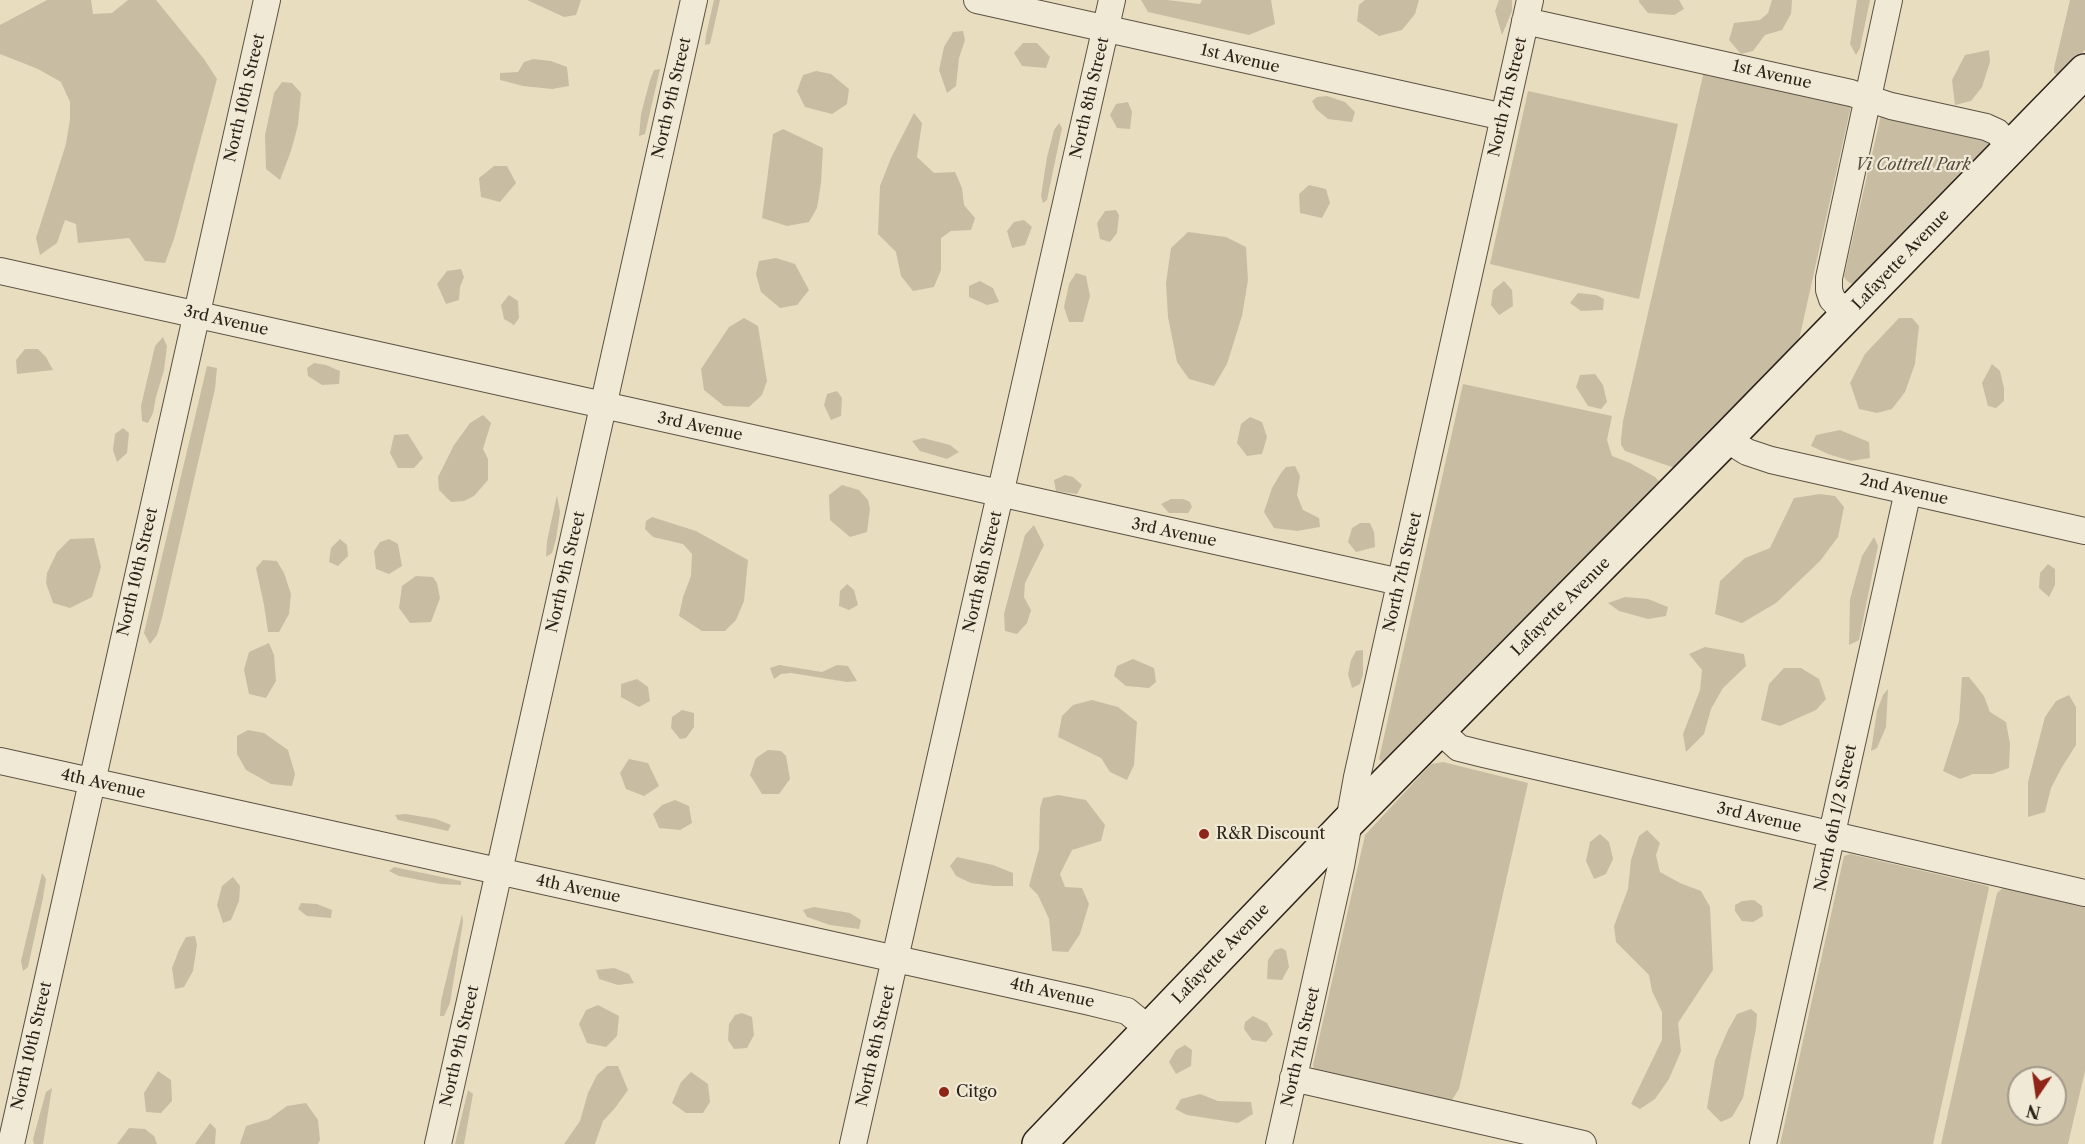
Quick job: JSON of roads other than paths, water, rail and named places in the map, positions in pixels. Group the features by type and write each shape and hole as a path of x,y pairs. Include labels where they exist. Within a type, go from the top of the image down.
{"street":[{"name":"North 10th Street","path":"11,1144 267,0"},
{"name":"North 9th Street","path":"438,1144 694,0"},
{"name":"1st Avenue","path":"977,0 1504,117"},
{"name":"North 8th Street","path":"853,1144 1112,0"},
{"path":"1847,315 1832,299 1829,278 1889,0"},
{"name":"1st Avenue","path":"1528,10 1697,58 1986,127 1997,132 2011,147"},
{"name":"North 7th Street","path":"1279,1144 1341,866 1357,777 1528,10"},
{"name":"Lafayette Avenue","path":"1039,1144 1349,822 1730,436 2085,71"},
{"name":"3rd Avenue","path":"0,271 1400,582"},
{"name":"2nd Avenue","path":"1730,436 1739,447 1747,452 1771,460 2085,531"},
{"name":"North 6th 1/2 Street","path":"1763,1144 1908,491"},
{"name":"3rd Avenue","path":"1439,730 1459,748 2085,893"},
{"name":"4th Avenue","path":"0,761 1127,1011 1149,1029"},
{"path":"1293,1078 1582,1144"}],"place":[{"name":"R&R Discount","path":"1204,834"},
{"name":"Citgo","path":"944,1092"}],"park label":[{"name":"Vi Cottrell Park","path":"1913,165"}]}
